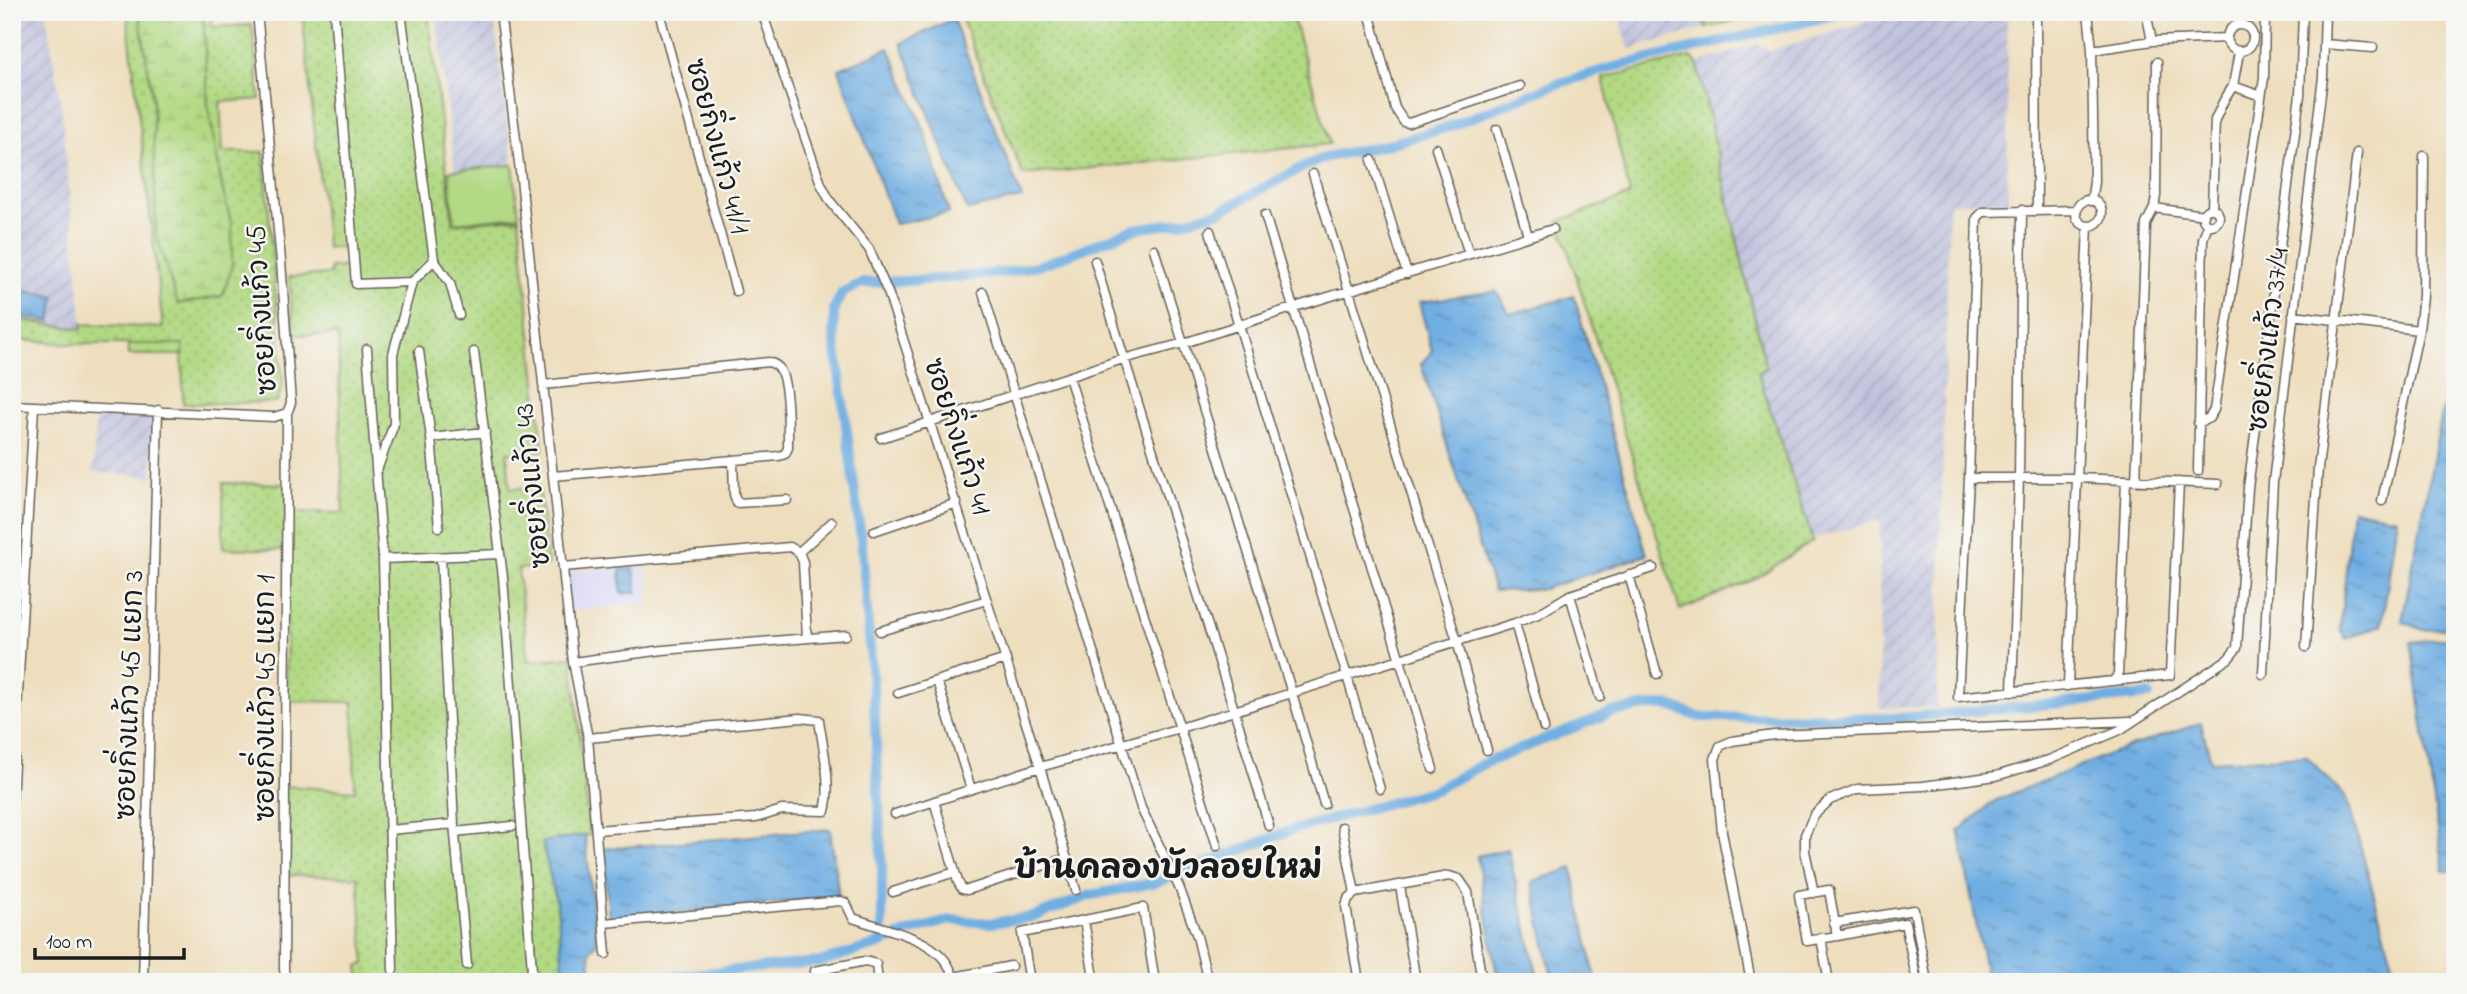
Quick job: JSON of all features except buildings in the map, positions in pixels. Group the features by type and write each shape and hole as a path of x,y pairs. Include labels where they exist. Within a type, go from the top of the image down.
{"street":[{"name":"ซอยกิ่งแก้ว 45","path":"12,405 274,417 287,414 291,403 281,261 257,12"},
{"path":"334,12 356,284 412,282"},
{"path":"401,12 433,260 450,283 459,314"},
{"name":"ซอยกิ่งแก้ว 43","path":"500,12 521,179 573,662 587,738 606,954"},
{"name":"ซอยกิ่งแก้ว 41/1","path":"659,12 736,291"},
{"name":"ซอยกิ่งแก้ว 41","path":"762,12 821,184 830,201 869,249 889,295 1040,766 1076,890"},
{"path":"1369,12 1395,108 1405,122 1409,123 1520,86"},
{"path":"2036,12 2037,209"},
{"path":"2088,12 2092,50 2094,182 2091,201"},
{"path":"2146,12 2152,41"},
{"path":"2241,12 2241,25"},
{"path":"2198,423 2209,418 2214,410 2264,78 2265,12"},
{"path":"1814,893 1805,851 1805,835 1814,815 1830,800 1857,789 1923,786 1996,776 2049,760 2099,740 2132,721 2228,659 2236,648 2248,488 2300,95 2303,12"},
{"name":"ซอยกิ่งแก้ว 37/4","path":"2263,674 2273,482 2323,77 2325,12"},
{"path":"2241,25 2252,32 2253,41 2248,49 2239,52 2232,49 2227,37 2230,30 2241,25"},
{"path":"2092,50 2152,41 2227,37"},
{"path":"2324,44 2374,48"},
{"path":"2212,209 2215,120 2222,102 2234,86 2239,52"},
{"path":"2113,680 2118,675 2146,224 2154,208 2156,196 2157,62"},
{"path":"2234,86 2261,96"},
{"path":"1497,129 1528,236"},
{"path":"1436,148 1469,254"},
{"path":"2306,647 2318,468 2357,153"},
{"path":"2382,501 2419,330 2423,296 2424,156"},
{"path":"1372,160 1407,274"},
{"path":"1313,174 1457,641 1487,750"},
{"path":"2091,201 2098,205 2102,213 2096,224 2088,226 2077,218 2077,209 2082,203 2091,201"},
{"path":"2154,208 2203,215"},
{"path":"2077,209 1983,212 1977,218 1969,478 1958,696 2170,675 2179,482"},
{"path":"2203,215 2212,209 2217,211 2220,218 2215,224 2208,224"},
{"path":"2012,692 2019,478 2022,210"},
{"path":"1265,215 1433,769"},
{"path":"2197,471 2203,239 2208,224 2203,215"},
{"path":"2068,686 2088,226"},
{"path":"881,438 1124,359 1553,229"},
{"path":"1210,231 1380,789"},
{"path":"1154,249 1293,693 1324,804"},
{"path":"376,472 394,424 393,354 412,282 433,260"},
{"path":"1095,261 1269,826"},
{"path":"983,292 1145,819 1179,887 1197,936 1208,982"},
{"path":"2293,315 2419,330"},
{"path":"367,349 383,559 393,970"},
{"path":"419,351 431,438 439,527"},
{"path":"474,352 500,554 532,970"},
{"path":"543,386 769,362 774,364 782,376 788,448 785,454 553,476"},
{"path":"1069,377 1217,846"},
{"path":"12,800 34,407"},
{"name":"ซอยกิ่งแก้ว 45 แยก 3","path":"143,982 158,410"},
{"name":"ซอยกิ่งแก้ว 45 แยก 1","path":"286,982 287,414"},
{"path":"431,438 485,432"},
{"path":"733,460 734,494 737,503 787,500"},
{"path":"1969,478 2078,478 2218,484"},
{"path":"874,531 957,503"},
{"path":"799,552 832,522"},
{"path":"563,567 790,547 799,552 803,562 807,638"},
{"path":"383,559 500,554"},
{"path":"441,557 454,828 467,965"},
{"path":"895,814 1040,766 1180,728 1402,660 1515,623 1538,614 1570,595 1653,568"},
{"path":"1629,575 1657,674"},
{"path":"1570,595 1600,697"},
{"path":"880,631 987,600"},
{"path":"1515,623 1544,728"},
{"path":"573,662 663,650 846,635"},
{"path":"898,693 1006,659"},
{"path":"937,681 971,789"},
{"path":"587,738 800,718 819,720 828,799 825,811 782,810 756,818 596,830"},
{"path":"1751,982 1722,832 1715,759 1720,746 1732,741 1774,735 2132,721"},
{"path":"934,801 960,887 967,890 1066,858"},
{"path":"389,830 512,826"},
{"path":"1342,827 1355,893"},
{"path":"893,892 955,872"},
{"path":"1359,982 1346,906 1348,899 1355,893 1449,876 1459,879 1468,892 1482,982"},
{"path":"1399,886 1416,982"},
{"path":"1837,936 1829,890 1799,895 1807,941 1837,936 1905,923 1917,982"},
{"path":"604,923 841,901 846,903 850,914 857,919 911,938 937,952 950,966 954,979 1011,966"},
{"path":"1030,982 1022,933 1143,908 1156,982"},
{"path":"1834,923 1914,910 1927,982"},
{"path":"1084,921 1095,982"},
{"path":"1907,929 1917,929"},
{"path":"1821,938 1829,982"},
{"path":"816,982 815,971 865,961 876,964 878,982"}],"shaded area":[{"path":"12,12 46,12 61,105 83,329 12,319"},
{"path":"436,12 493,12 513,165 455,171"},
{"path":"1618,12 1702,12 1706,28 1629,49"},
{"path":"1899,12 2007,12 2008,201 1949,203 1937,707 1879,708 1880,520 1812,539 1758,372 1766,367 1697,63 1758,44 1770,51"},
{"path":"96,415 155,417 152,477 93,472"},
{"path":"646,565 650,603 569,611 565,572"}],"green space":[{"path":"127,12 139,12 153,101 232,225 223,192 208,106 203,12 210,12 212,27 252,25 260,99 220,102 223,152 264,152 283,384 277,402 183,404 182,344 68,344 12,339 12,319 82,329 82,324 163,328"},
{"path":"139,12 203,12 208,106 223,192 232,225 232,268 222,296 178,304 156,235 153,101"},
{"path":"302,12 428,12 453,224 519,218 543,450 507,453 510,489 539,486 548,566 518,569 528,661 572,657 590,835 543,843 557,905 564,978 529,982 360,982 358,966 365,964 358,877 286,875 286,786 355,791 353,702 286,701 287,550 223,548 223,483 287,484 287,512 343,513 338,335 294,335 289,277 330,274 330,268 350,266 348,247 327,248"},
{"path":"959,12 1291,12 1330,144 1023,175"},
{"path":"1702,12 1772,12 1706,28"},
{"path":"1691,57 1697,63 1766,368 1758,372 1813,541 1753,580 1680,610 1559,221 1630,195 1603,78"},
{"path":"513,165 519,216 454,223 449,171"},
{"path":"128,344 183,344 183,355 129,355"}],"water":[{"path":"953,19 1022,198 967,210 901,43"},
{"path":"889,48 924,129 949,213 895,224 839,69"},
{"path":"12,289 55,296 51,321 12,315"},
{"path":"1496,291 1510,314 1574,296 1647,555 1543,589 1494,591 1421,364 1432,351 1419,302"},
{"path":"2443,408 2455,411 2455,628 2423,630 2402,621"},
{"path":"2352,509 2397,518 2382,625 2346,639 2340,629"},
{"path":"634,569 637,592 622,594 620,570"},
{"path":"2455,637 2455,871 2444,871 2411,642"},
{"path":"2201,723 2211,761 2306,756 2347,798 2398,982 1987,982 1959,831 1994,801 2117,751"},
{"path":"830,829 839,897 609,919 603,849"},
{"path":"585,835 597,942 590,951 591,969 577,973 578,978 564,978 557,905 542,842"},
{"path":"1508,849 1539,982 1498,982 1477,856"},
{"path":"1572,868 1596,982 1553,982 1532,882"}],"waterway":[{"path":"882,943 882,872 874,701 862,546 834,333 834,309 842,293 862,283 1009,272 1044,264 1135,229 1181,222 1220,211 1307,165 1330,156 1382,146 1445,128 1557,84 1610,68 1847,12"},
{"path":"610,982 820,962 950,920 991,923 1033,917 1091,895 1158,882 1289,831 1435,790 1485,763 1613,712 1667,705 1699,717 1899,718 2149,695"}],"district":[{"name":"บ้านคลองบัวลอยใหม่","path":"1168,867"}]}
